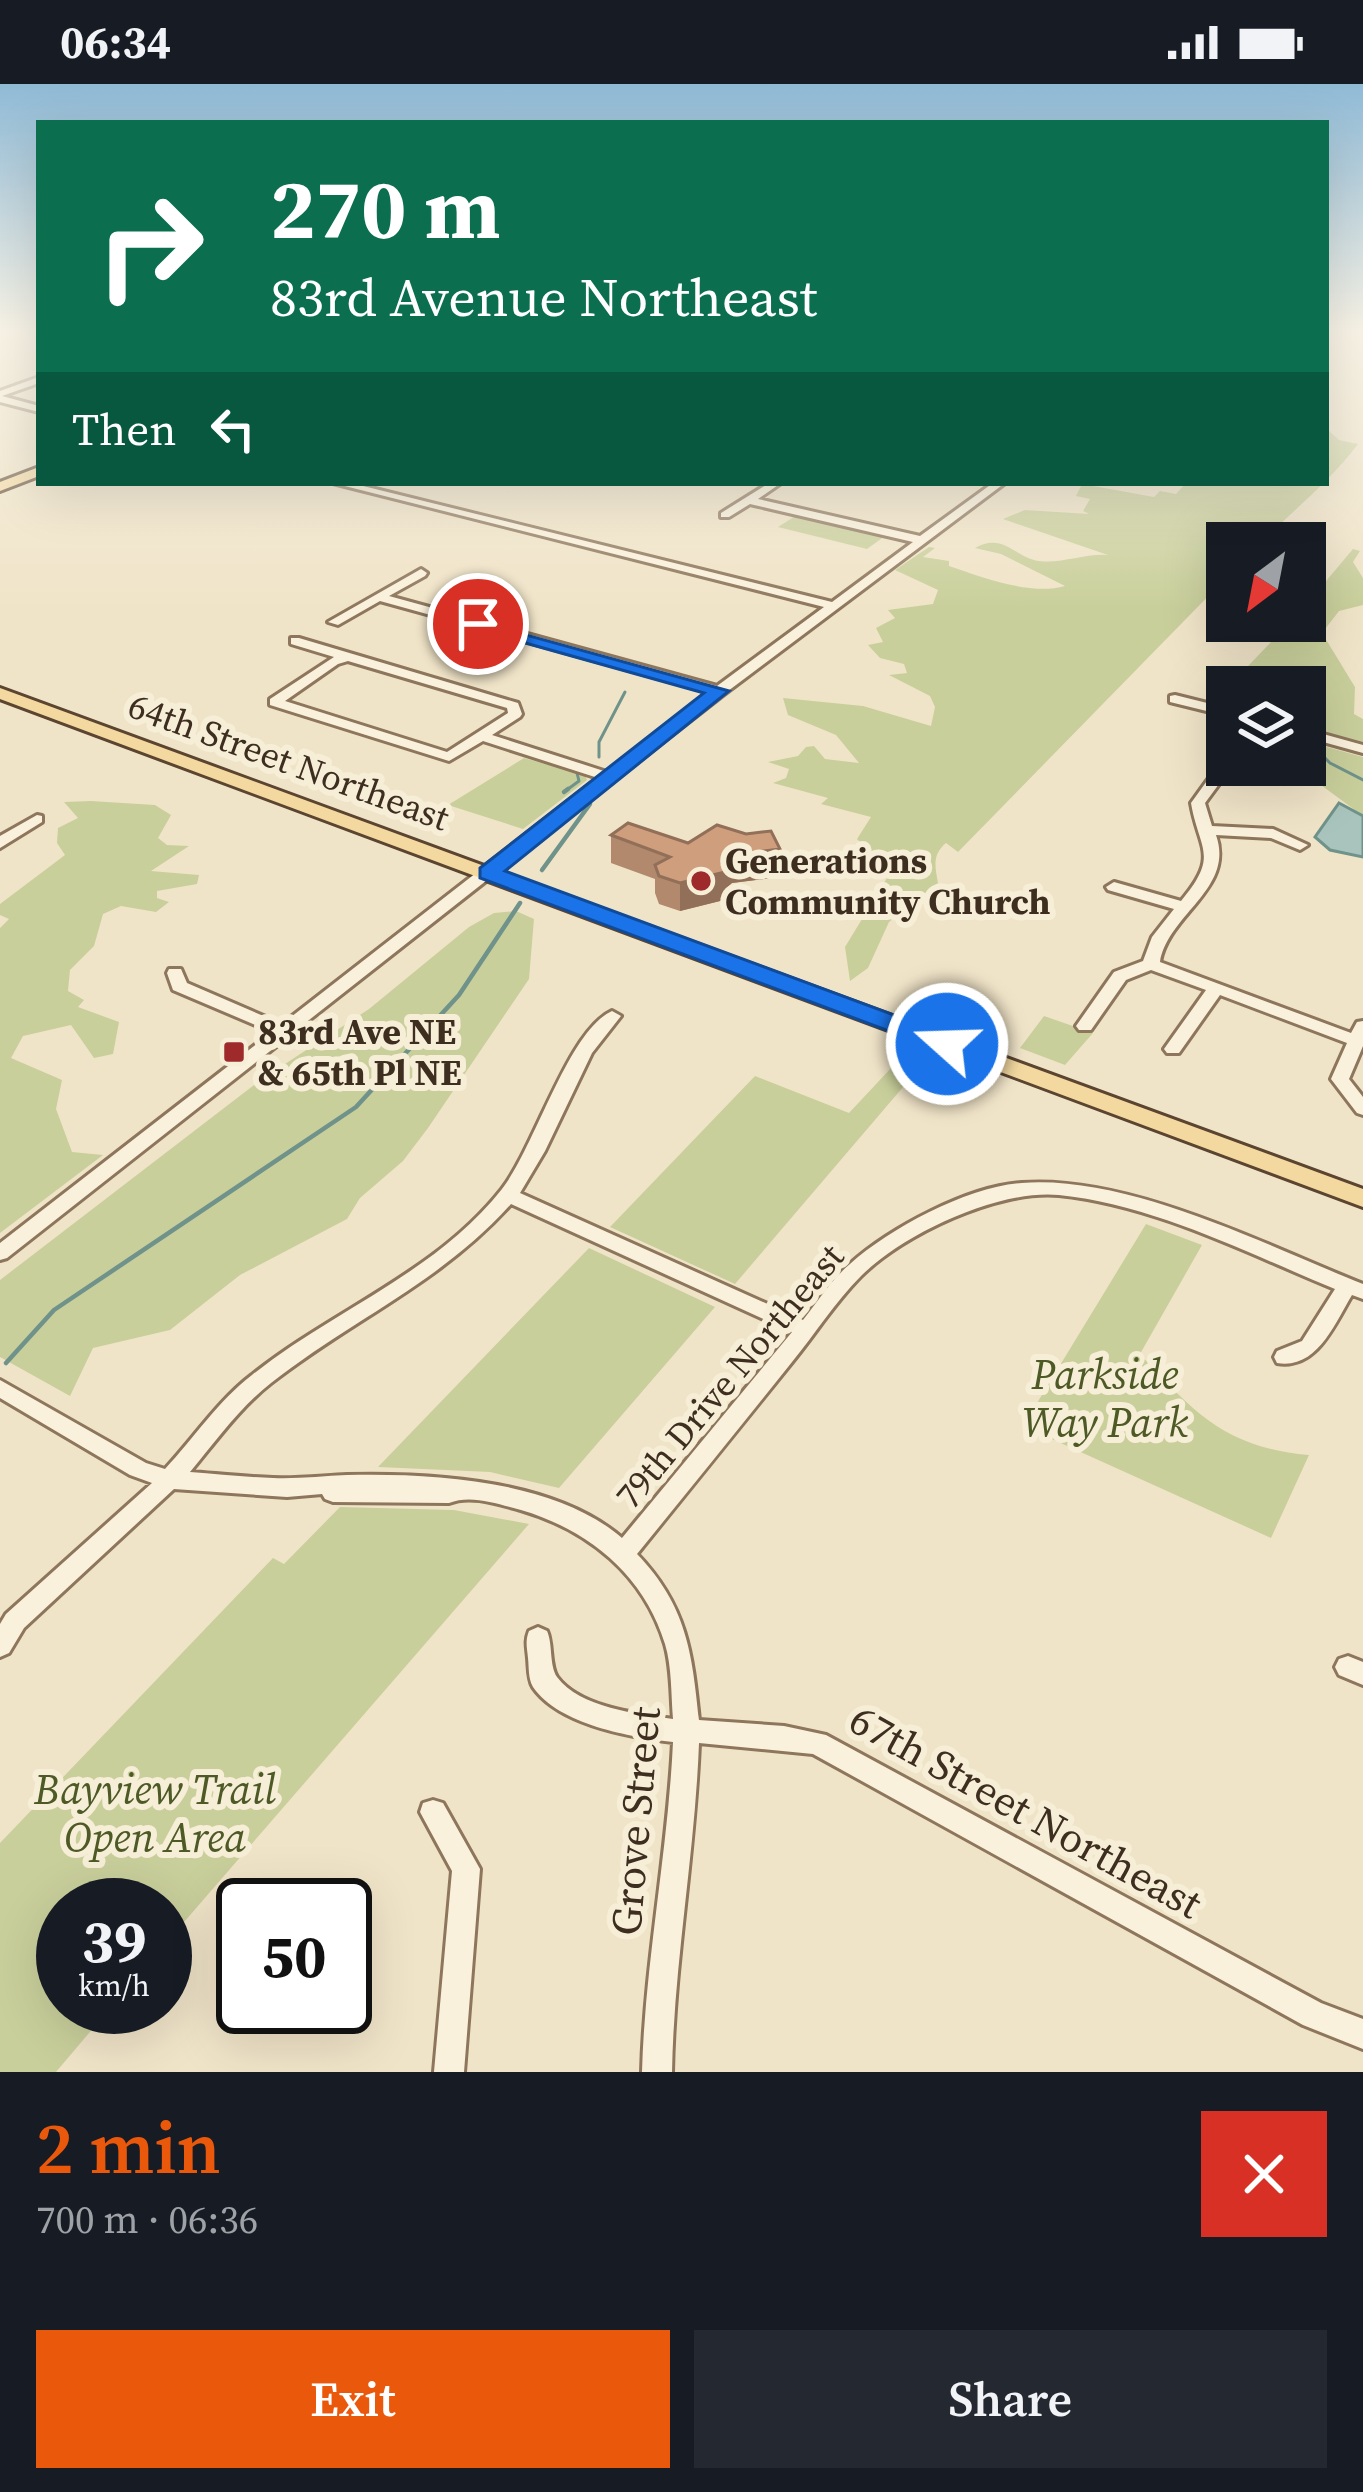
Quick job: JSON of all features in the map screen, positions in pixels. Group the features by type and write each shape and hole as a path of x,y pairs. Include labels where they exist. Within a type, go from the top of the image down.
{"main road":[{"path":"0,487 36,472"},
{"name":"64th Street Northeast","path":"0,693 1363,1198"}],"street":[{"path":"368,486 834,606"},
{"path":"725,515 771,486"},
{"path":"0,1253 719,691 996,486"},
{"path":"748,500 921,540"},
{"path":"334,622 421,573"},
{"path":"379,597 719,691"},
{"path":"295,641 513,706 515,715 449,757 274,702 333,661 345,658"},
{"path":"1175,699 1206,707"},
{"path":"485,737 609,777"},
{"path":"1326,739 1363,749"},
{"path":"1151,964 1156,948 1212,862 1198,802 1210,786"},
{"path":"0,843 38,819"},
{"path":"1205,830 1250,831 1300,845"},
{"path":"1114,887 1185,907"},
{"path":"1085,1026 1120,976 1151,964 1215,990 1359,1033 1342,1066 1345,1092 1363,1109"},
{"path":"175,973 179,986 287,1031"},
{"path":"1173,1049 1215,990"},
{"path":"0,1646 14,1621 169,1480 244,1393 446,1258 508,1195 551,1129 594,1032 612,1016"},
{"name":"79th Drive Northeast","path":"626,1551 854,1271 876,1253 976,1202 1017,1189 1105,1194 1355,1289"},
{"path":"508,1195 806,1330"},
{"path":"1285,1357 1310,1346 1355,1289"},
{"name":"Grove Street","path":"0,1388 138,1468 169,1480 375,1497 465,1492 527,1499 576,1515 626,1551 670,1612 683,1660 687,1728 657,2072"},
{"name":"67th Street Northeast","path":"538,1638 543,1680 575,1708 616,1723 770,1733 817,1744 1313,2015 1363,2034"},
{"path":"433,1812 466,1869 449,2072"}],"green space":[{"path":"1329,431 1339,440 1358,444 1329,477"},
{"path":"1081,486 1154,497 1160,491 1176,494 1183,486 1321,486 1282,522 1206,522 1206,598 958,852 946,843 942,847 936,861 938,883 889,922 868,968 850,981 845,947 890,873 857,839 871,817 821,804 828,798 773,783 786,778 789,769 768,762 798,756 806,747 814,746 825,759 859,763 836,735 788,715 783,698 863,706 931,726 935,707 930,696 889,675 907,673 904,664 880,658 868,645 883,642 876,628 895,618 888,610 933,604 938,590 895,570 929,547 935,548 923,557 949,561 949,566 991,580 1037,589 1065,586 1001,554 975,548 1001,544 1030,559 1048,562 1108,555 1003,519 1025,510 1089,514 1083,511 1090,499 1076,496"},
{"path":"797,515 885,536 867,549 778,527"},
{"path":"1353,549 1360,551 1353,562 1363,578 1363,605 1339,611 1326,628 1326,581"},
{"path":"1326,640 1355,687 1354,714 1363,719 1363,744 1326,733 1326,666 1248,666 1271,642"},
{"path":"1326,747 1363,757 1363,816 1322,786 1326,786"},
{"path":"524,758 585,775 587,780 523,829 448,805"},
{"path":"64,802 155,805 171,815 158,838 167,845 189,846 151,871 199,875 197,884 157,891 157,898 169,902 156,912 121,906 103,914 94,946 70,970 68,991 84,1000 78,1007 119,1022 113,1054 94,1058 71,1025 23,1036 11,1058 62,1080 56,1109 72,1152 103,1155 0,1233 0,928 9,919 0,915 0,904 65,855 57,843 58,828 78,818"},
{"path":"516,911 534,919 529,979 403,1161 360,1198 347,1219 240,1275 170,1330 93,1348 70,1396 0,1357 0,1280 262,1079 369,1009 469,927 494,913"},
{"path":"1044,1016 1093,1033 1065,1065 1020,1048"},
{"path":"907,1051 927,1059 735,1284 610,1227 755,1076 849,1113"},
{"name":"Parkside Way Park","path":"1146,1224 1202,1245 1140,1354 1213,1424 1255,1444 1309,1455 1271,1538 1023,1426"},
{"path":"589,1248 715,1307 559,1488 490,1472 378,1467"},
{"name":"Bayview Trail Open Area","path":"340,1507 454,1510 529,1524 222,1878 216,1878 216,1885 192,1913 192,1878 36,1878 36,2034 88,2034 56,2072 0,2072 0,1843 273,1558 284,1564"}],"water":[{"path":"1339,803 1363,816 1363,857 1330,850 1315,837"}],"building":[{"path":"628,823 688,843 717,825 746,834 771,831 780,849 732,855 722,863 725,872 680,883 659,876 655,865 670,857 611,835"}],"waterway":[{"path":"599,757 599,742 625,692"},
{"path":"1326,759 1363,780"},
{"path":"568,789 564,792 579,781 577,773"},
{"path":"542,870 590,804"},
{"path":"6,1363 54,1310 356,1107 459,995 520,903"}],"place":[{"name":"Generations Community Church","path":"701,881"},
{"name":"83rd Ave NE & 65th Pl NE","path":"234,1052"}],"route":[{"path":"478,624 719,691 488,873 947,1044"}]}
